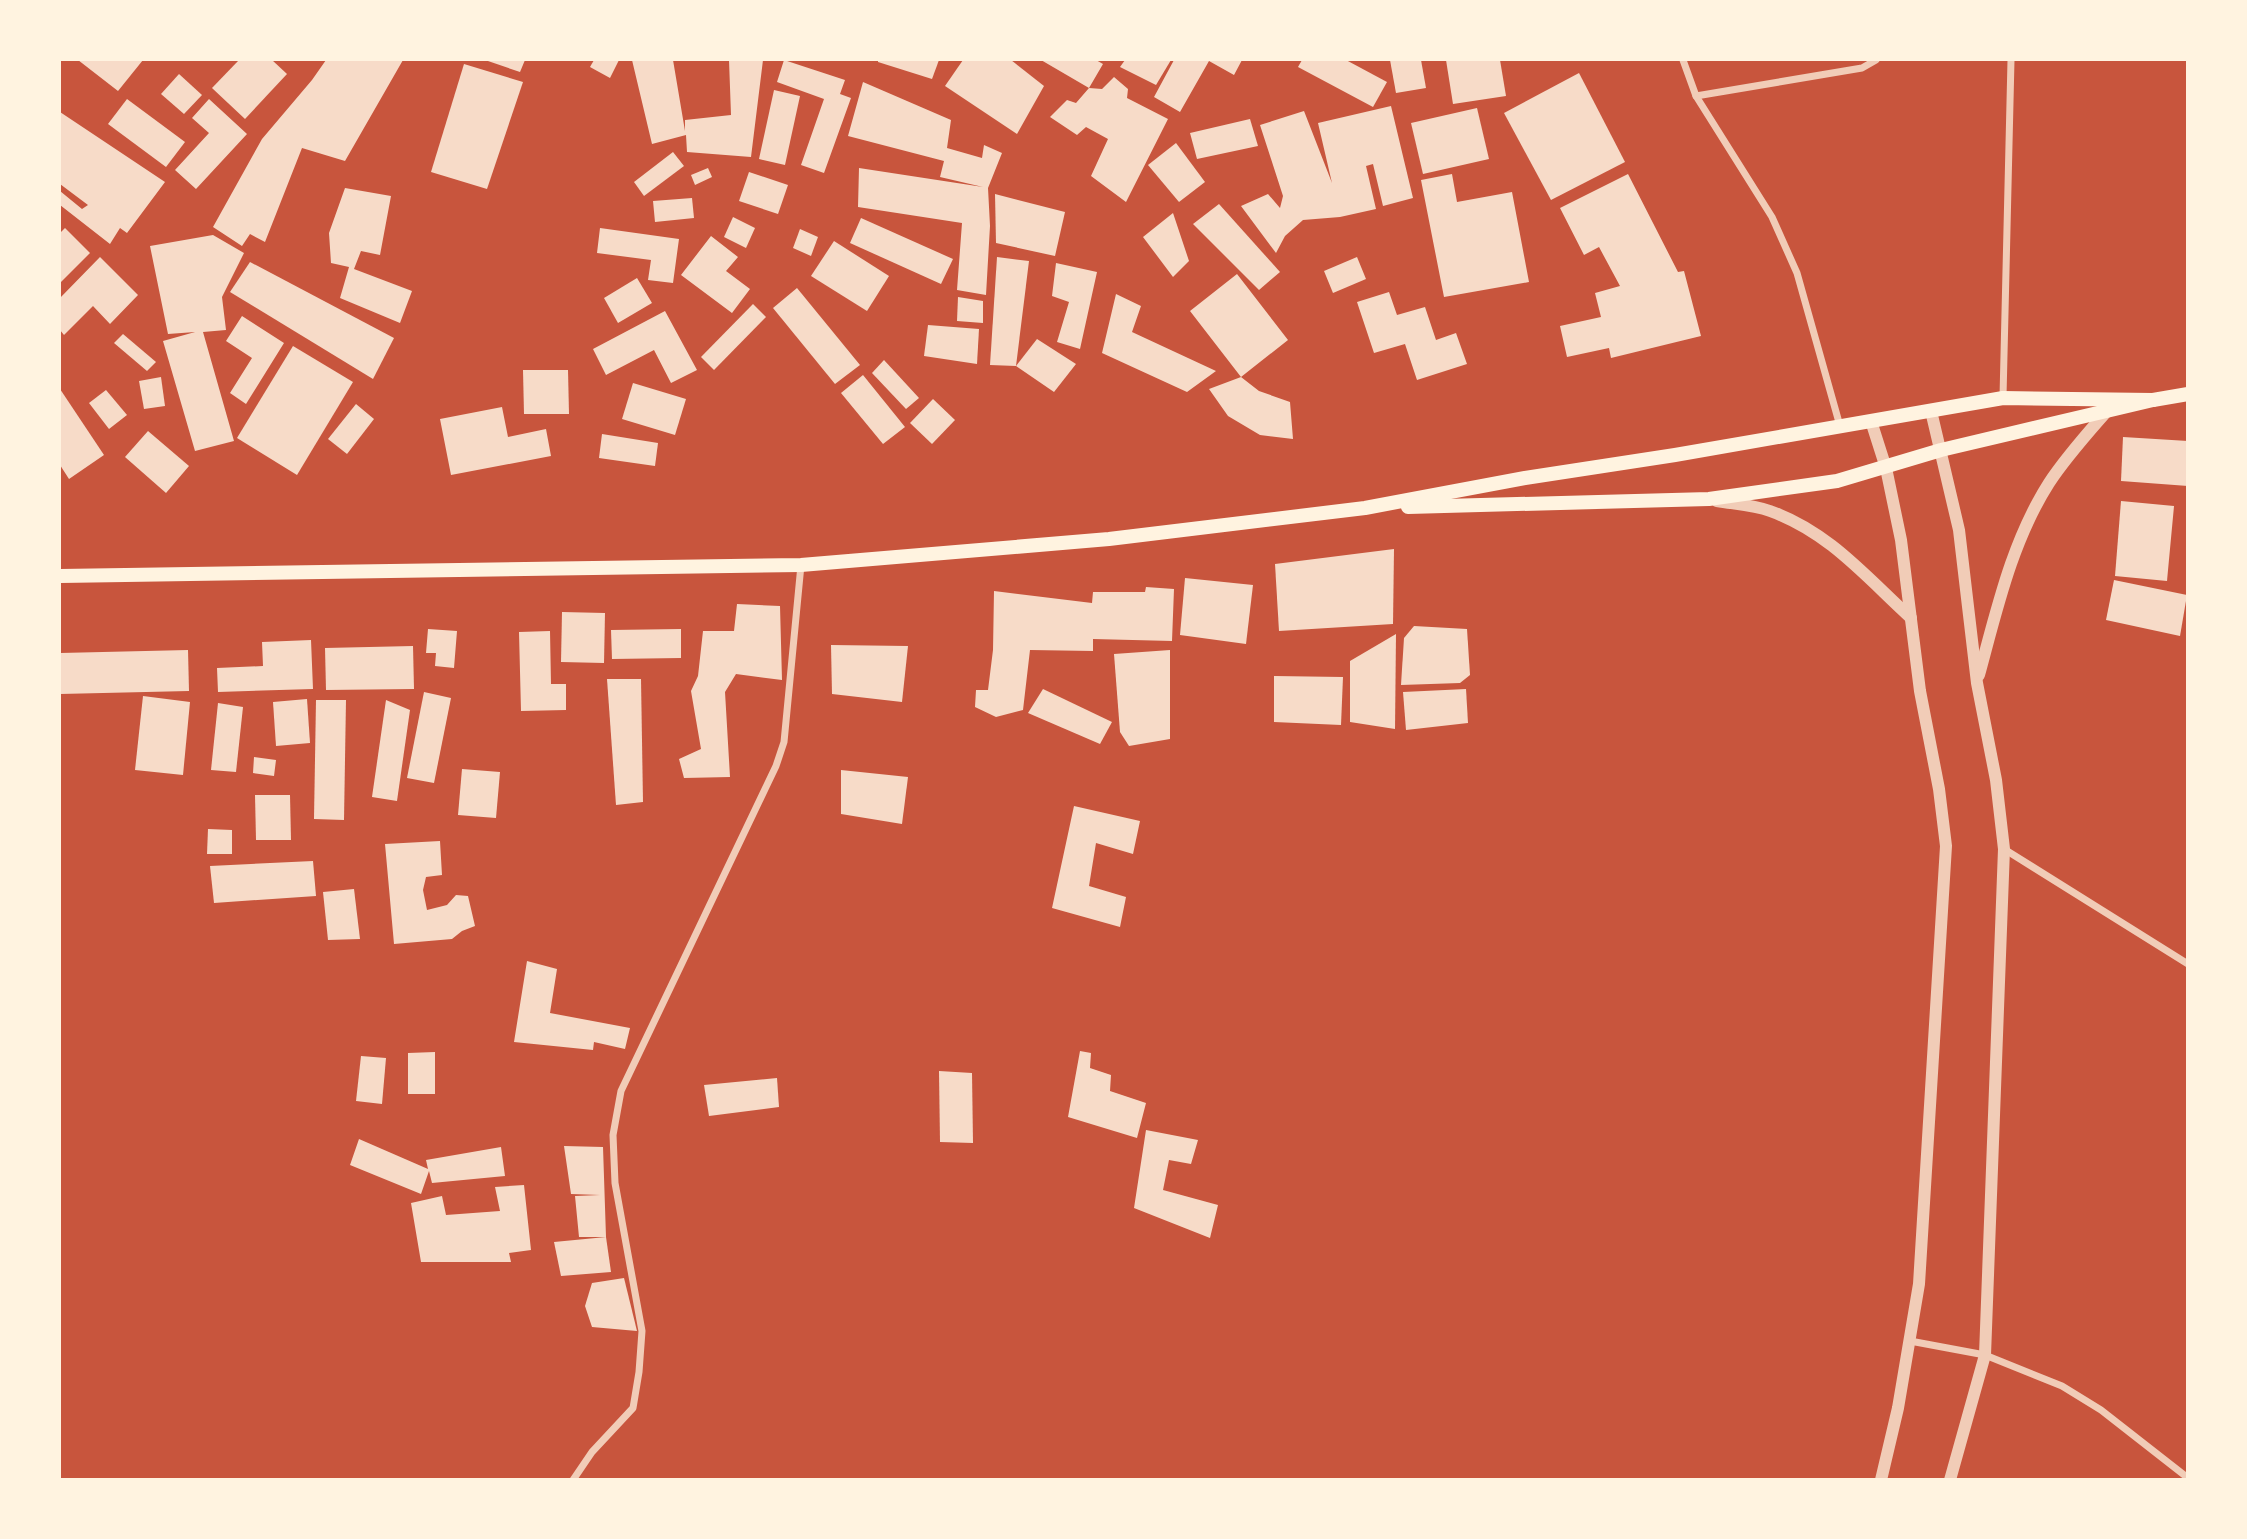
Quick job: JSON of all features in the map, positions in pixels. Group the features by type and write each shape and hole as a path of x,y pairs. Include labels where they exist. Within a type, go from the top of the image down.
{"main road":[{"path":"1365,508 1709,499 1837,481 1941,450 2188,394"},
{"path":"60,576 801,565 1109,539 1365,508 1525,478 2003,398 2153,400"}],"street":[{"path":"1684,60 1696,96 1772,217 1797,273 1841,426"},
{"path":"1696,96 1862,68 1876,60"},
{"path":"2003,398 2011,60"},
{"path":"1931,411 1959,530 1978,682 1996,780 2004,849 1985,1355 1950,1479"},
{"path":"1978,682 2009,564 2026,528 2048,484 2070,453 2107,411"},
{"path":"1871,421 1886,468 1901,540 1920,691 1939,789 1946,846 1919,1284 1898,1408 1881,1479"},
{"path":"1709,499 1768,510 1817,533 1841,551 1911,618"},
{"path":"573,1479 592,1452 633,1408 639,1371 642,1331 615,1183 612,1135 621,1091 776,766 784,741 801,565"},
{"path":"2004,849 2188,964"},
{"path":"1910,1341 1985,1355 2062,1386 2101,1410 2188,1478"}],"building":[{"path":"78,60 143,60 118,91"},
{"path":"239,60 272,60 287,74 245,119 212,88"},
{"path":"326,60 403,60 345,161 302,148 265,242 250,234 242,246 213,227 262,139"},
{"path":"485,60 525,60 520,72"},
{"path":"594,60 619,60 610,78 590,67"},
{"path":"632,60 673,60 685,131 685,120 731,115 729,60 763,60 751,157 687,152 686,135 652,144"},
{"path":"784,60 845,80 840,94 851,98 824,173 801,165 824,99 777,82"},
{"path":"878,60 939,60 932,79"},
{"path":"963,60 1011,60 1044,86 1017,134 945,86"},
{"path":"1041,60 1096,60 1103,64 1089,88"},
{"path":"1125,60 1171,60 1156,85 1120,67"},
{"path":"1174,60 1242,60 1234,75 1209,61 1180,112 1154,97"},
{"path":"1302,60 1346,60 1387,82 1373,107 1298,67"},
{"path":"1390,60 1421,60 1426,88 1396,93"},
{"path":"1446,60 1500,60 1506,96 1453,104"},
{"path":"464,64 523,82 487,189 431,172"},
{"path":"1579,73 1625,162 1551,200 1504,113"},
{"path":"179,74 202,95 184,114 161,94"},
{"path":"1114,77 1128,89 1127,98 1168,119 1126,202 1091,176 1108,139 1086,127 1077,135 1050,117 1067,100 1076,103 1089,88 1102,89"},
{"path":"863,82 951,120 947,148 982,158 984,145 1002,153 988,188 990,226 986,295 957,290 962,223 858,207 859,168 983,187 940,177 944,161 848,136"},
{"path":"774,90 800,96 785,165 759,159"},
{"path":"127,99 185,142 166,167 108,124"},
{"path":"209,99 247,134 196,189 175,170 209,133 192,118"},
{"path":"1391,106 1413,198 1383,206 1373,164 1366,166 1376,209 1340,217 1303,220 1285,236 1276,253 1241,206 1268,194 1280,208 1283,196 1260,125 1304,111 1332,183 1318,123"},
{"path":"1477,108 1489,159 1423,174 1411,123"},
{"path":"60,112 165,182 127,233 120,228 110,244 60,205 60,191 82,209 88,205 60,184"},
{"path":"1250,119 1258,146 1197,159 1190,133"},
{"path":"1176,143 1205,182 1179,202 1148,165"},
{"path":"673,152 684,166 644,196 634,182"},
{"path":"708,168 712,177 695,185 691,175"},
{"path":"749,172 788,185 778,214 739,201"},
{"path":"1452,174 1457,202 1512,192 1529,282 1444,297 1421,180"},
{"path":"1628,174 1678,272 1684,271 1701,336 1611,358 1609,348 1567,357 1560,326 1601,317 1595,293 1620,286 1599,247 1584,255 1560,208"},
{"path":"345,188 391,196 380,255 361,251 354,269 412,291 400,323 340,298 349,267 331,263 329,233"},
{"path":"995,194 1065,212 1055,256 996,243"},
{"path":"692,198 694,218 655,222 653,201"},
{"path":"1219,204 1280,272 1259,290 1193,224"},
{"path":"1173,213 1189,261 1173,277 1143,237"},
{"path":"733,217 755,228 746,248 724,237"},
{"path":"861,218 953,259 941,284 850,243"},
{"path":"65,228 90,253 60,283 60,233"},
{"path":"600,228 679,239 673,283 648,280 651,260 597,253"},
{"path":"800,229 818,237 811,256 793,248"},
{"path":"213,235 244,253 222,297 226,330 203,332 234,441 195,451 163,341 195,332 168,334 150,246"},
{"path":"711,236 738,257 726,271 750,289 732,313 681,275"},
{"path":"834,241 889,276 867,311 811,276"},
{"path":"100,257 138,295 110,324 93,306 64,335 60,330 60,298"},
{"path":"997,257 1029,261 1016,366 990,365"},
{"path":"1357,257 1366,279 1333,293 1324,271"},
{"path":"250,262 394,338 373,379 230,292"},
{"path":"1056,263 1097,272 1080,349 1057,342 1069,302 1052,296"},
{"path":"1237,274 1288,340 1241,377 1190,311"},
{"path":"637,278 652,303 618,323 604,298"},
{"path":"797,288 860,365 835,384 773,308"},
{"path":"1389,292 1397,315 1425,307 1436,340 1456,333 1467,364 1417,380 1405,344 1374,353 1357,302"},
{"path":"1116,294 1141,306 1132,332 1216,371 1187,392 1102,353"},
{"path":"958,297 983,301 983,323 957,321"},
{"path":"753,304 766,317 714,370 701,357"},
{"path":"665,311 697,370 671,383 654,350 606,375 593,349"},
{"path":"242,316 284,343 246,404 230,393 252,358 226,341"},
{"path":"928,325 979,329 977,364 924,356"},
{"path":"123,334 156,362 147,371 114,343"},
{"path":"1037,339 1076,364 1054,392 1016,366"},
{"path":"293,346 353,382 297,475 237,438"},
{"path":"884,360 919,398 906,409 872,373"},
{"path":"523,370 568,370 569,414 524,414"},
{"path":"863,375 905,427 883,444 841,393"},
{"path":"161,377 165,406 144,409 139,381"},
{"path":"1241,377 1259,391 1290,402 1293,439 1260,435 1228,416 1209,389"},
{"path":"633,383 686,399 675,435 622,419"},
{"path":"60,389 104,455 69,479 60,465"},
{"path":"106,390 127,415 109,429 89,403"},
{"path":"933,399 955,420 932,444 910,423"},
{"path":"356,404 374,419 347,454 328,439"},
{"path":"502,407 508,437 546,429 551,456 451,475 440,419"},
{"path":"148,431 189,466 166,493 125,457"},
{"path":"602,434 658,443 655,466 599,458"},
{"path":"2123,437 2188,441 2188,486 2121,481"},
{"path":"2121,501 2174,506 2167,581 2115,576"},
{"path":"1394,549 1393,624 1279,631 1275,564"},
{"path":"1185,578 1253,585 1246,644 1180,635"},
{"path":"2114,580 2187,595 2180,636 2106,620"},
{"path":"1146,587 1174,589 1172,641 1093,639 1093,651 1030,650 1023,710 996,717 975,707 976,690 988,690 993,650 994,591 1092,603 1093,592 1145,592"},
{"path":"737,604 780,606 782,680 736,674 725,692 730,777 684,778 679,759 701,749 691,691 698,676 703,631 734,631"},
{"path":"562,612 605,613 604,663 561,662"},
{"path":"1414,626 1467,629 1470,675 1460,683 1401,685 1404,638"},
{"path":"428,629 457,631 454,668 435,666 436,653 426,653"},
{"path":"681,629 681,658 612,659 611,630"},
{"path":"550,631 551,684 566,684 566,710 521,711 519,632"},
{"path":"1396,634 1395,729 1350,722 1350,661"},
{"path":"311,640 313,689 218,692 217,668 263,666 262,642"},
{"path":"831,645 908,646 902,702 832,694"},
{"path":"413,646 414,689 326,690 325,648"},
{"path":"188,650 189,691 60,694 60,653"},
{"path":"1170,650 1170,739 1129,746 1120,732 1114,654"},
{"path":"1274,676 1343,677 1341,725 1274,722"},
{"path":"607,679 641,679 643,802 616,805"},
{"path":"1043,689 1112,722 1100,744 1028,713"},
{"path":"1466,689 1468,723 1406,730 1403,692"},
{"path":"424,692 451,698 434,783 407,778"},
{"path":"143,696 190,702 183,775 135,770"},
{"path":"307,699 310,743 276,746 273,702"},
{"path":"316,700 346,700 344,820 314,819"},
{"path":"386,700 410,710 397,801 372,797"},
{"path":"218,703 243,707 236,772 211,770"},
{"path":"254,757 276,760 274,776 253,773"},
{"path":"462,769 500,772 496,818 458,815"},
{"path":"841,770 908,777 902,824 841,814"},
{"path":"255,795 290,795 291,840 256,840"},
{"path":"1074,806 1140,821 1133,854 1096,843 1089,886 1126,897 1120,927 1052,908"},
{"path":"208,829 232,830 232,854 207,854"},
{"path":"440,841 442,875 426,877 423,890 427,910 447,905 456,895 468,896 475,926 452,939 394,944 385,844"},
{"path":"313,861 316,896 214,903 210,866"},
{"path":"354,889 360,939 328,940 323,892"},
{"path":"527,961 557,969 550,1013 630,1028 625,1049 594,1042 593,1050 514,1042"},
{"path":"1080,1051 1091,1053 1090,1068 1111,1075 1110,1091 1146,1103 1137,1138 1068,1117"},
{"path":"435,1052 435,1094 408,1094 408,1053"},
{"path":"361,1056 386,1058 382,1104 356,1101"},
{"path":"939,1071 972,1073 973,1143 940,1142"},
{"path":"777,1078 779,1107 709,1116 704,1085"},
{"path":"1146,1130 1198,1140 1191,1164 1169,1160 1163,1190 1218,1205 1210,1238 1134,1208"},
{"path":"359,1139 428,1169 426,1160 501,1147 505,1176 432,1183 429,1171 421,1194 350,1165"},
{"path":"564,1146 603,1147 606,1237 579,1237 575,1196 600,1195 571,1194"},
{"path":"524,1185 531,1250 509,1253 511,1262 421,1262 411,1203 442,1196 446,1215 500,1211 495,1187"},
{"path":"606,1237 611,1272 561,1276 554,1242"},
{"path":"624,1278 637,1331 592,1327 585,1306 592,1283"}]}
